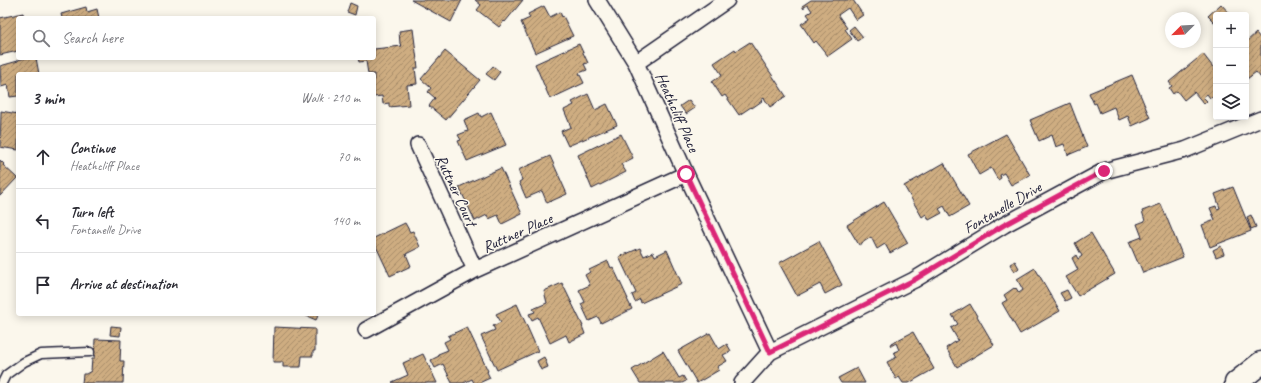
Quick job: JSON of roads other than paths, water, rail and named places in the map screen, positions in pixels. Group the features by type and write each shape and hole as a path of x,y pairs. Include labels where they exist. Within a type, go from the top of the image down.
{"highway":[{"path":"1236,383 1261,363"}],"street":[{"name":"Heathcliff Place","path":"597,0 636,63 686,174 770,352"},
{"path":"636,63 727,0"},
{"name":"Fontanelle Drive","path":"770,352 914,280 1004,225 1104,171 1185,150 1261,119"},
{"name":"Ruttner Court","path":"418,145 475,270"},
{"name":"Ruttner Place","path":"366,330 475,270 686,174"},
{"path":"742,383 770,352"}],"lane":[{"path":"2,383 6,375 24,362 41,354 90,352"}]}
